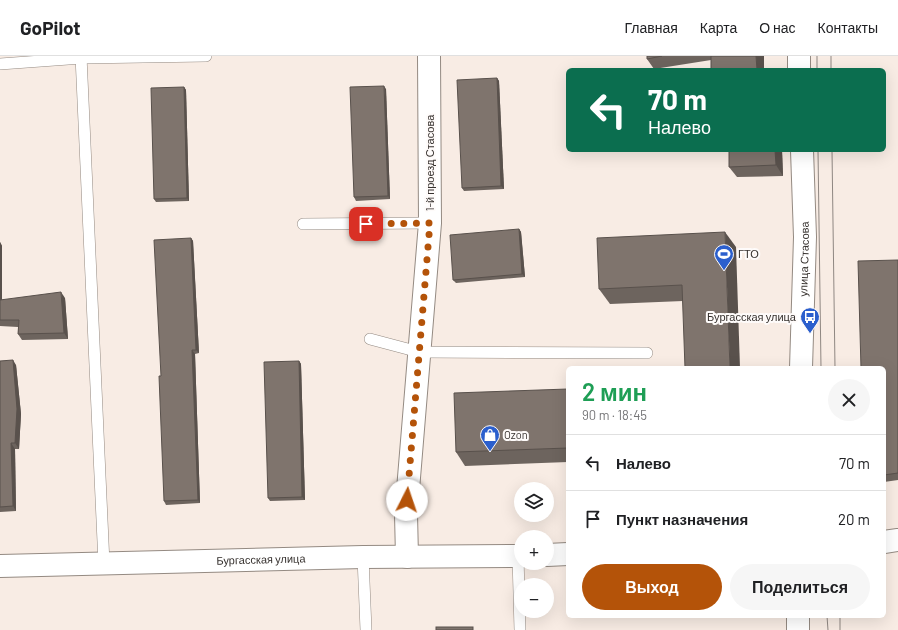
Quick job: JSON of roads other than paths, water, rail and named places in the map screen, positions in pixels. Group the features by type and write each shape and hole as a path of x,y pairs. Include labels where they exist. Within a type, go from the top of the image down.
{"street":[{"name":"1-й проезд Стасова","path":"407,557 406,514 430,223 429,56"},
{"path":"799,56 799,68"},
{"name":"улица Стасова","path":"801,366 805,237 802,152"},
{"path":"886,542 898,540"},
{"path":"554,555 566,554"},
{"name":"Бургасская улица","path":"0,566 363,557 514,556"},
{"path":"798,618 798,630"}],"lane":[{"path":"0,64 82,57 206,56"},
{"path":"82,57 104,564"},
{"path":"303,224 430,223"},
{"path":"370,339 419,352 647,353"},
{"path":"363,557 366,630"},
{"path":"519,570 520,630"}],"tram line":[{"path":"817,56 817,68"},
{"path":"831,56 831,68"},
{"path":"818,152 821,366"},
{"path":"832,152 835,366"},
{"path":"827,618 828,630"},
{"path":"840,618 840,630"}],"place":[{"name":"ГТО","path":"724,271"},
{"name":"Бургасская улица","path":"810,334"},
{"name":"Ozon","path":"490,452"}]}
